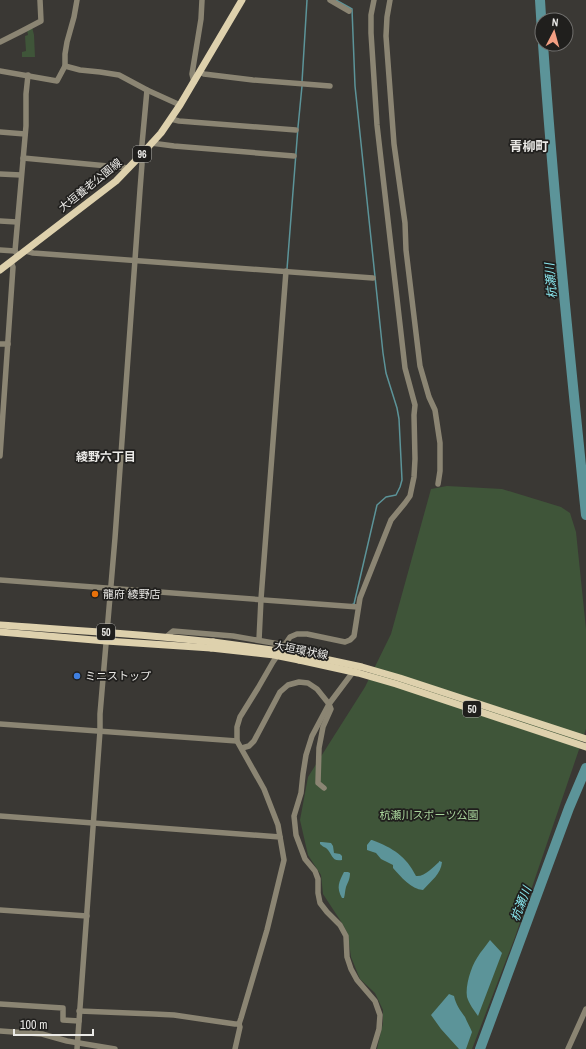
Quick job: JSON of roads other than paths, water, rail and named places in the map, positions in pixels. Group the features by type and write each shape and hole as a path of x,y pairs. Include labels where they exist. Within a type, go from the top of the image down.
{"main road":[{"name":"大垣養老公園線","path":"0,270 11,262 17,254 26,251 116,181 130,168 161,133 171,119 242,0"},
{"name":"大垣環状線","path":"0,625 166,636 274,655 300,657 358,671 400,678 586,739"},
{"name":"大垣環状線","path":"0,632 106,641 212,645"},
{"name":"大垣環状線","path":"358,671 586,747"}],"street":[{"path":"0,42 41,20 40,0"},
{"path":"0,71 57,81 66,66 65,54 67,42 77,0"},
{"path":"194,82 192,74 201,19 202,0"},
{"path":"330,0 349,11"},
{"path":"235,1049 240,1027 239,1024 267,930 284,860 278,825 264,790 238,741 236,727 240,717 273,662 290,637 297,634 307,634 345,642 354,636 360,598 391,520 406,503 410,496 414,477 415,406 405,368 377,125 371,33 371,19 374,0"},
{"path":"390,0 386,36 394,144 405,223 406,250 420,366 429,397 435,410 440,443 438,484"},
{"path":"66,66 80,70 119,75 180,105"},
{"path":"200,72 253,80 330,86"},
{"path":"0,250 17,254 17,222 25,134 28,75"},
{"path":"78,1046 79,1011 100,732 100,714 106,632 111,589 142,164 141,155 147,90"},
{"path":"171,119 179,121 296,130"},
{"path":"0,132 25,134"},
{"path":"151,144 294,156"},
{"path":"23,158 130,168"},
{"path":"0,174 21,175"},
{"path":"0,221 17,222"},
{"path":"26,251 33,253 373,278"},
{"path":"0,456 13,267 11,262"},
{"path":"259,640 286,271"},
{"path":"0,344 8,344"},
{"path":"0,580 358,607"},
{"path":"166,636 173,631 234,636 285,644"},
{"path":"358,671 329,704 312,736 306,755 301,793 294,816 296,835 305,859 315,871 318,879 320,903 340,925 346,936 347,957 351,969 356,980 375,1001 380,1015 379,1029 373,1049"},
{"path":"242,748 249,746 254,741 280,692 288,685 298,682 308,683 317,689 329,704 331,709 323,727 319,748 318,783 324,788"},
{"path":"0,724 238,741"},
{"path":"0,816 280,837"},
{"path":"0,910 86,916"},
{"path":"0,1004 63,1008 63,1020 79,1021"},
{"path":"568,1049 586,1009"},
{"path":"79,1011 154,1014 239,1024"},
{"path":"0,1031 42,1034 67,1041 78,1046 115,1049"}],"water":[{"path":"371,840 386,846 403,858 416,876 423,875 439,861 442,862 440,870 423,890 414,887 399,875 393,868 393,865 381,859 376,853 367,850 367,845"},
{"path":"320,842 331,843 334,853 340,854 342,856 342,860 334,859 328,850 320,844"},
{"path":"344,872 350,873 350,875 344,898 342,898 339,891 339,885"},
{"path":"490,940 502,953 478,1016 470,1005 467,997 468,982 475,962"},
{"path":"449,994 454,996 457,1005 472,1032 466,1049 459,1049 431,1015"}],"waterway":[{"path":"302,82 307,0"},
{"path":"336,0 352,9 355,86 383,353 386,373 399,419 402,480 396,495 386,497 377,505 353,604"},
{"name":"杭瀬川","path":"540,0 541,12"},
{"name":"杭瀬川","path":"544,52 557,221 586,515"},
{"path":"287,269 302,86"},
{"name":"杭瀬川","path":"480,1049 569,808 586,768"}],"place":[{"name":"龍府 綾野店","path":"95,594"},
{"name":"ミニストップ","path":"77,676"}],"district":[{"name":"青柳町","path":"529,146"},
{"name":"綾野六丁目","path":"106,457"}],"park label":[{"name":"杭瀬川スポーツ公園","path":"429,815"}]}
